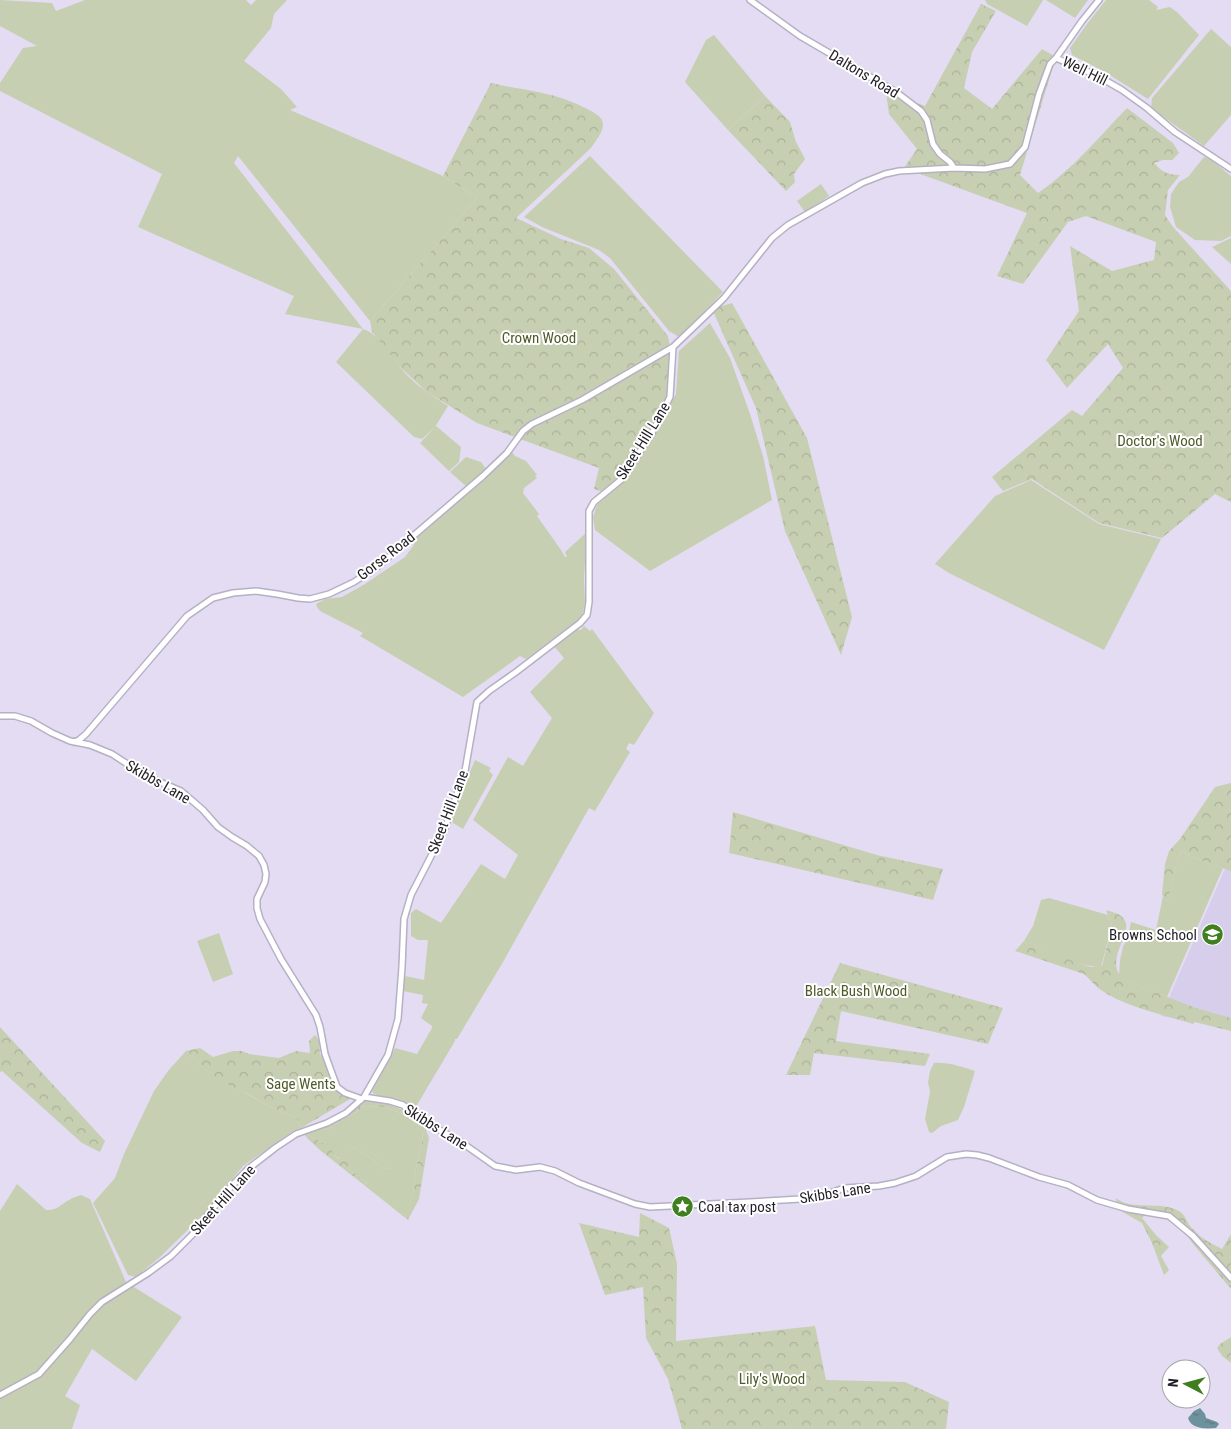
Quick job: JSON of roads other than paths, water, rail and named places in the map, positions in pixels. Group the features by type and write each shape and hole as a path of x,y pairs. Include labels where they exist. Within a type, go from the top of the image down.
{"street":[{"name":"Daltons Road","path":"750,0 800,36 896,92 921,111 927,120 933,144 954,168"},
{"path":"1056,58 1099,0"},
{"name":"Well Hill","path":"954,168 985,169 1010,164 1024,147 1039,94 1050,64 1056,58 1096,75 1122,90 1175,132 1231,169"},
{"path":"673,347 724,298 772,238 788,224 862,183 885,174 899,171 954,168"},
{"name":"Gorse Road","path":"74,742 84,736 187,616 203,604 214,598 233,593 256,592 310,598 329,594 354,582 377,567 483,476 507,453 523,431 532,424 582,400 673,347"},
{"name":"Skeet Hill Lane","path":"0,1394 39,1374 102,1302 148,1273 170,1256 192,1235 248,1169 296,1134 327,1123 346,1113 363,1099 385,1062 390,1049 398,1020 406,912 411,895 444,832 465,771 477,702 580,623 587,615 589,602 589,510 594,502 622,479 652,433 670,397 673,347"},
{"name":"Skibbs Lane","path":"0,716 15,716 32,721 52,733 112,754 146,776 181,791 203,810 218,827 259,856 266,874 265,882 257,899 260,919 316,1015 325,1054 337,1087 345,1093 359,1098 390,1101 403,1106 426,1123 461,1142 500,1168 516,1170 540,1167 555,1171 587,1186 635,1204 650,1207 817,1198 844,1188 895,1183 916,1176 947,1157 966,1154 977,1155 1068,1185 1097,1200 1128,1209 1169,1216 1193,1236 1231,1278"},
{"path":"84,736 90,745"}],"water":[{"path":"1201,1409 1206,1418 1219,1424 1216,1428 1199,1428 1195,1426 1188,1418 1194,1411"}],"place":[{"name":"Browns School","path":"1213,935"},
{"name":"Coal tax post","path":"682,1207"}],"park label":[{"name":"Crown Wood","path":"539,338"},
{"name":"Doctor's Wood","path":"1160,441"},
{"name":"Black Bush Wood","path":"856,991"},
{"name":"Sage Wents","path":"301,1084"},
{"name":"Lily's Wood","path":"772,1379"}]}
